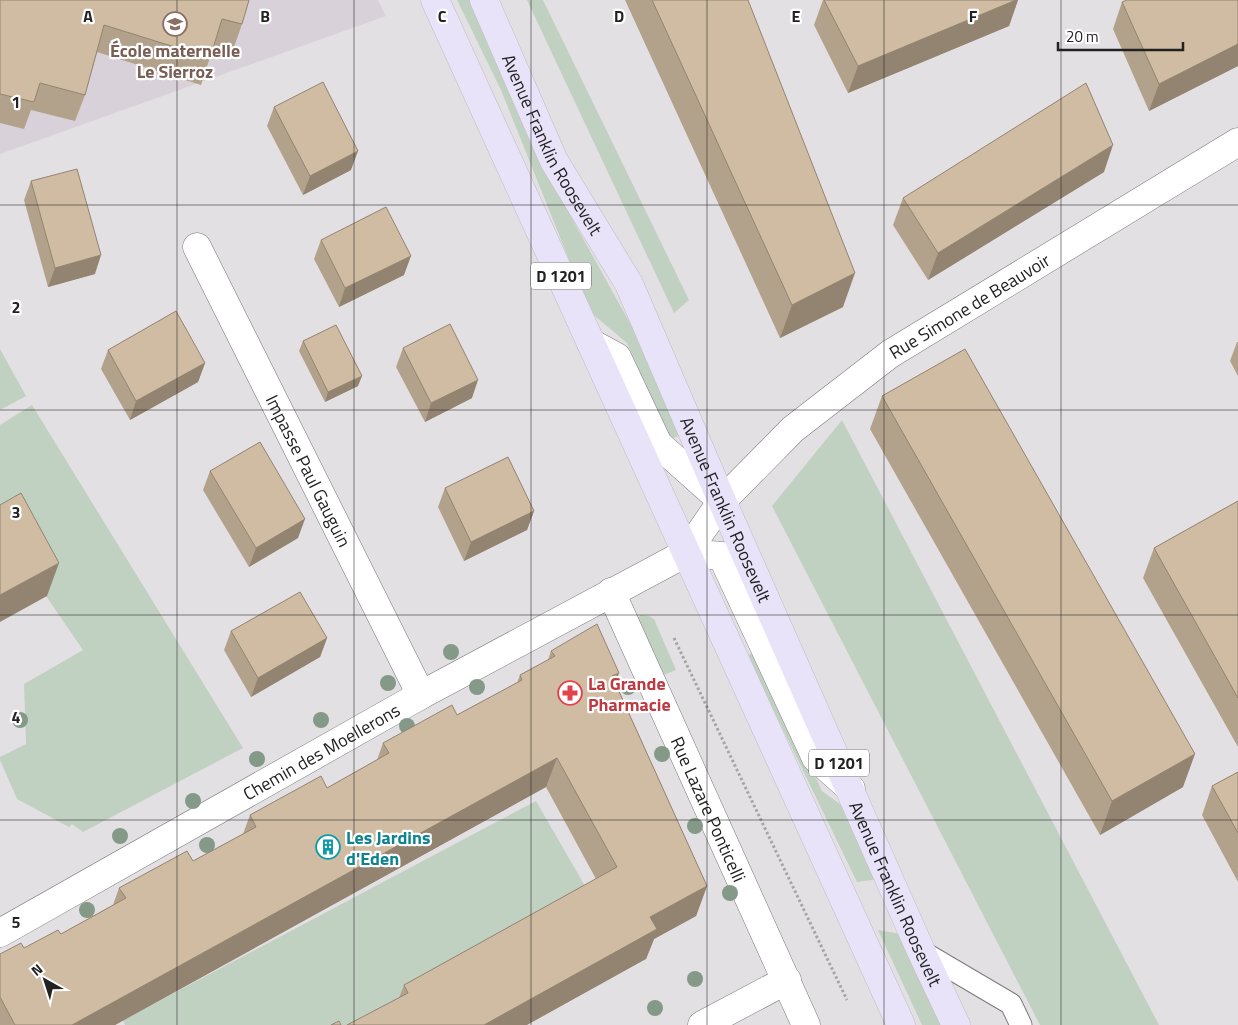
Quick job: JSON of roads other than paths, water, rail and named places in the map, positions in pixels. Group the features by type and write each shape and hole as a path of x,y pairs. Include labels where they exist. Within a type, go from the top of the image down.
{"main road":[{"name":"D 1201","path":"435,0 901,1025"},
{"name":"Avenue Franklin Roosevelt","path":"484,0 554,161 628,284 921,951 956,1025"}],"street":[{"name":"Rue Simone de Beauvoir","path":"686,552 722,501 793,429 890,354 1238,142"},
{"name":"Impasse Paul Gauguin","path":"197,247 421,695"},
{"path":"591,343 617,357 658,444 722,501"},
{"path":"686,552 722,556 816,758 851,789"},
{"name":"Chemin des Moellerons","path":"0,933 421,695 686,552"},
{"name":"Rue Lazare Ponticelli","path":"611,592 806,1025"},
{"path":"702,1025 787,980"}],"lane":[{"path":"921,951 1011,1004 1021,1025"}],"place":[{"name":"École maternelle Le Sierroz","path":"175,24"},
{"name":"La Grande Pharmacie","path":"570,693"},
{"name":"Les Jardins d'Eden","path":"328,847"}]}
